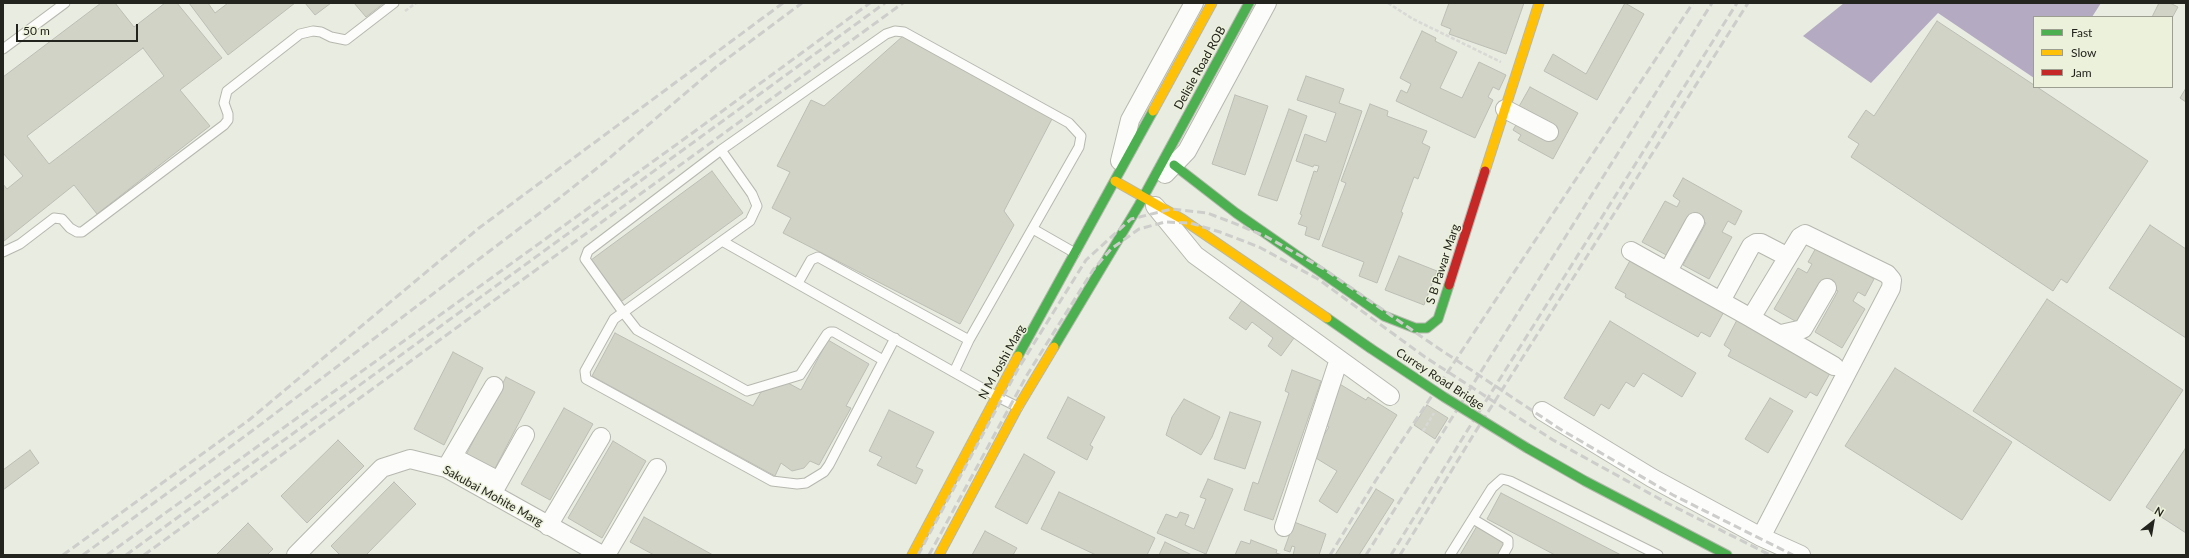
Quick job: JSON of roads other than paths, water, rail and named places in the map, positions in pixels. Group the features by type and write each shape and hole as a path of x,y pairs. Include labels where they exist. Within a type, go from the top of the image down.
{"main road":[{"name":"Delisle Road ROB","path":"1115,181 1212,3"},
{"name":"Delisle Road ROB","path":"1148,199 1172,144 1249,3"},
{"name":"S B Pawar Marg","path":"1174,165 1236,213 1384,316 1415,328 1427,328 1438,319 1539,3"},
{"name":"Currey Road Bridge","path":"1115,181 1182,219 1342,330 1444,398 1514,441 1585,481 1727,555"},
{"name":"N M Joshi Marg","path":"912,555 996,396 1115,181"},
{"path":"939,555 1018,407 1148,199"}],"street":[{"path":"1115,181 1130,120 1194,3"},
{"path":"1267,3 1186,152 1148,199 1195,255 1390,396"},
{"path":"1505,109 1549,132"},
{"path":"1668,271 1694,222"},
{"path":"1751,318 1800,237 1805,234 1812,236 1887,274 1892,280 1891,288 1761,537"},
{"path":"1721,301 1751,246 1756,243 1761,243 1788,258"},
{"path":"1631,251 1781,334 1834,366"},
{"path":"1781,334 1804,329 1827,288"},
{"path":"1284,527 1339,359"},
{"path":"450,462 494,386"},
{"path":"1542,411 1652,478 1761,537 1801,555"},
{"path":"495,488 524,435"},
{"path":"548,526 601,437"},
{"name":"Sakubai Mohite Marg","path":"300,554 382,468 410,459 450,462 495,488 548,526 575,550 602,555"},
{"path":"606,555 657,468"}],"lane":[{"path":"3,49 65,3"},
{"path":"3,252 20,244 54,218 62,219 70,228 77,232 82,232 224,125 228,120 228,114 224,103 227,91 300,34 313,31 321,32 331,37 346,40 394,3"},
{"path":"883,360 834,332 830,332 827,334 800,375 747,391 637,330 585,259 588,251 721,150 886,34 895,31 904,32 1069,123 1082,136 1079,147 969,340 954,372"},
{"path":"721,150 752,194 757,206 750,221 623,312 610,323 585,372 586,380 772,480 786,484 806,483 824,472 829,465 895,338"},
{"path":"1033,229 1075,254"},
{"path":"722,241 1018,407"},
{"path":"798,283 811,260 818,256 969,340"},
{"path":"1450,555 1492,488 1502,479 1510,481 1658,555"},
{"path":"1473,519 1508,540 1508,546 1503,555"}],"railway":[{"path":"63,555 249,420 479,228 783,3"},
{"path":"83,555 256,428 557,200 606,161 716,67 802,3"},
{"path":"107,555 680,142 870,3"},
{"path":"126,555 885,3"},
{"path":"144,555 903,3"},
{"path":"1330,555 1376,480 1693,3"},
{"path":"1366,555 1712,3"},
{"path":"1391,555 1467,431 1737,3"},
{"path":"1400,555 1474,434 1748,3"},
{"path":"918,555 1018,369 1086,260 1131,219 1172,209 1207,213 1265,236 1324,269 1435,346 1560,429 1673,495 1793,555"},
{"path":"929,555 1027,375 1093,270 1111,249 1139,229 1165,222 1190,223 1220,232 1259,247 1318,279 1425,357 1553,440 1667,503 1770,555"}]}
